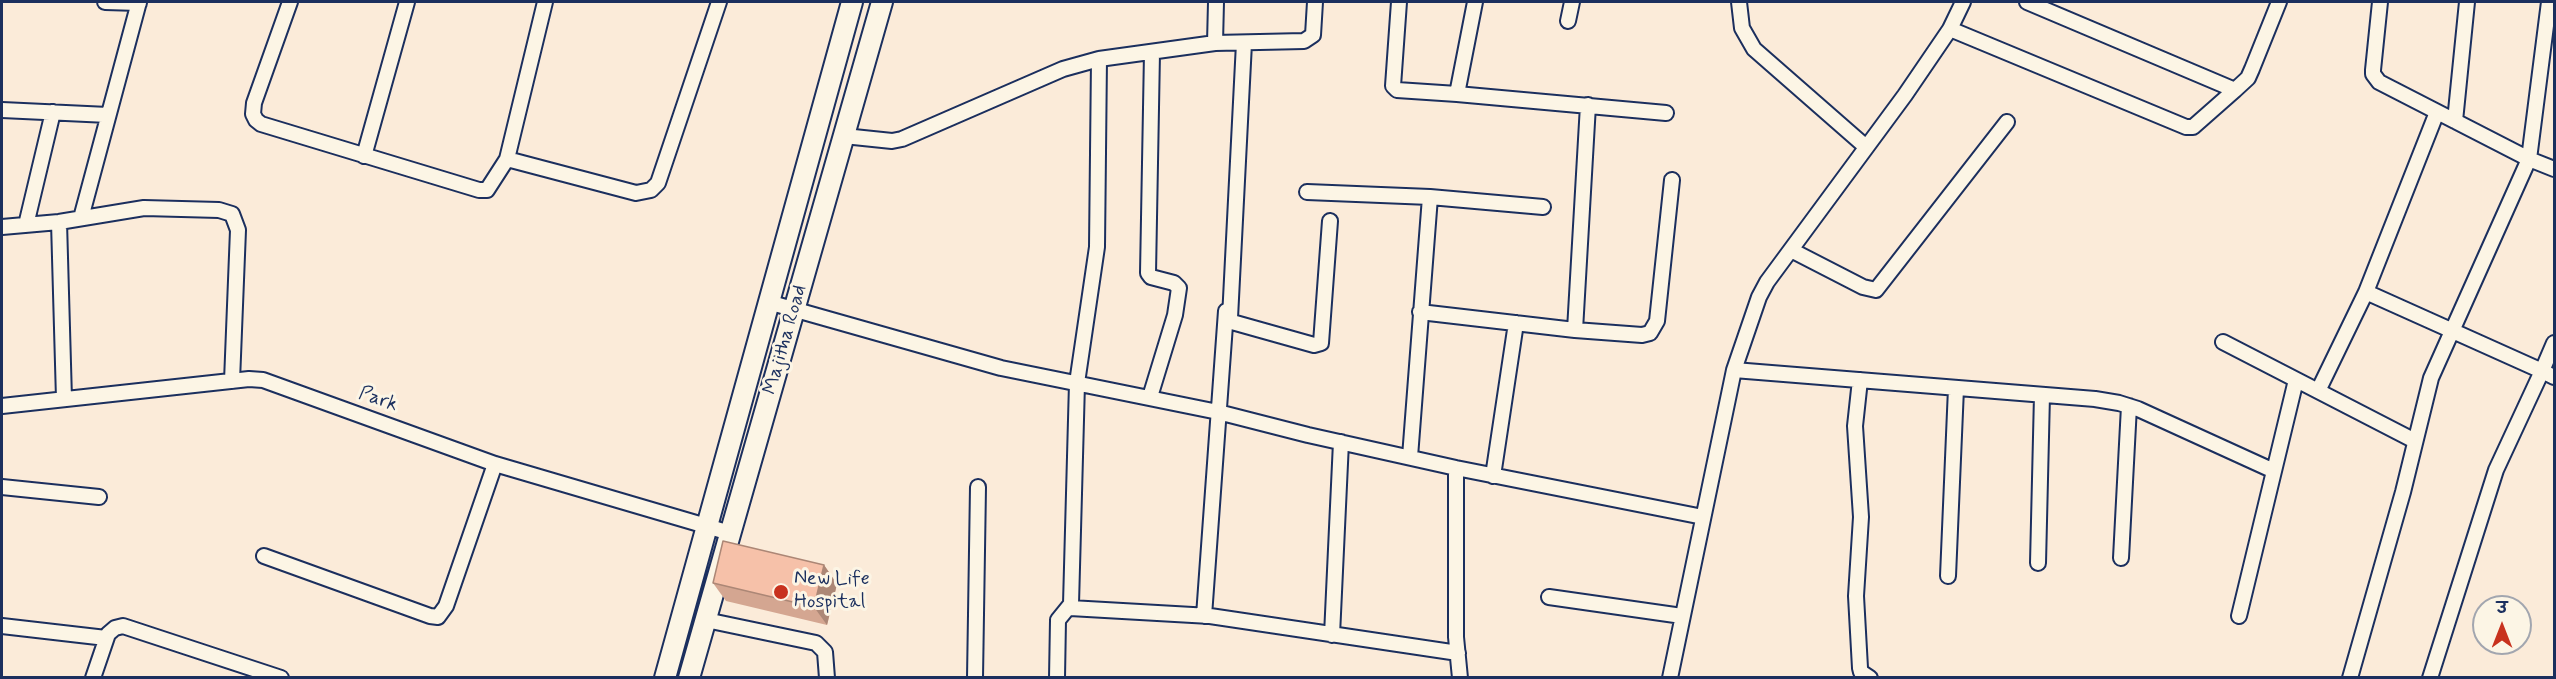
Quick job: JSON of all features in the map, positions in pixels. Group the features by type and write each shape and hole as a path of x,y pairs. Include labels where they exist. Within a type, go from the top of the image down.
{"main road":[{"name":"Majitha Road","path":"665,678 852,2"},
{"name":"Majitha Road","path":"689,678 882,2"}],"street":[{"path":"81,218 139,2 105,2"},
{"path":"290,2 254,103 253,114 256,120 261,124 479,190 487,190 507,159 545,2"},
{"path":"364,156 407,2"},
{"path":"507,159 636,193 651,190 658,183 719,2"},
{"path":"1215,43 1216,2"},
{"path":"844,136 892,141 902,139 1063,69 1099,59 1215,43 1304,41 1311,38 1313,33 1315,2"},
{"path":"1399,2 1393,86 1397,90 1666,113"},
{"path":"1457,94 1475,2"},
{"path":"1568,21 1572,2"},
{"path":"1739,2 1742,28 1754,49 1866,147"},
{"path":"1670,678 1734,370 1759,297 1950,28 1963,2"},
{"path":"2027,2 2235,90"},
{"path":"1950,28 2186,127 2193,127 2248,78 2279,2"},
{"path":"2380,2 2373,74 2379,82 2529,159 2554,169"},
{"path":"2455,121 2468,2"},
{"path":"2350,678 2403,492 2431,378 2529,159 2548,2"},
{"path":"1244,43 1230,318 1232,322 1314,345 1321,343 1330,221"},
{"path":"1150,397 1175,315 1179,288 1174,283 1150,278 1148,273 1152,53"},
{"path":"1057,678 1058,620 1070,608 1077,383 1097,247 1099,59"},
{"path":"1575,330 1588,105"},
{"path":"2,110 108,115"},
{"path":"26,225 54,112"},
{"path":"2318,391 2366,292 2437,112"},
{"path":"1791,250 1863,287 1876,290 2007,122"},
{"path":"1204,615 1240,126"},
{"path":"1420,312 1575,330 1642,335 1650,333 1657,321 1672,180"},
{"path":"1307,192 1430,197 1543,207"},
{"path":"1410,457 1430,197"},
{"path":"2,227 59,222 144,208 219,210 232,214 238,230 232,381"},
{"path":"59,222 64,399"},
{"path":"2366,292 2548,374"},
{"path":"768,302 965,359 1218,412 1493,476 1703,517"},
{"path":"1493,476 1516,323"},
{"path":"2223,342 2415,441"},
{"path":"2430,678 2496,470 2548,374 2554,343"},
{"path":"1734,370 2095,399 2129,406 2274,471"},
{"name":"Park","path":"2,406 249,379 274,382 495,464 730,533"},
{"path":"1860,380 1855,426 1861,517 1856,596 1860,668 1861,672 1870,678"},
{"path":"2239,616 2296,380"},
{"path":"1948,576 1956,388"},
{"path":"2038,563 2042,394"},
{"path":"2121,558 2129,406"},
{"path":"1332,635 1341,442"},
{"path":"264,556 438,617 446,606 495,464"},
{"path":"1456,468 1456,637 1460,678"},
{"path":"975,678 978,487"},
{"path":"2,488 99,497"},
{"path":"1549,597 1682,616"},
{"path":"1070,608 1204,615 1458,653"},
{"path":"706,620 816,643 825,652 827,678"},
{"path":"2,626 106,638"},
{"path":"93,678 106,638 115,628 131,627 246,672 281,678"}],"building":[{"path":"723,541 824,565 814,607 713,583"}],"place":[{"name":"New Life Hospital","path":"781,592"}]}
